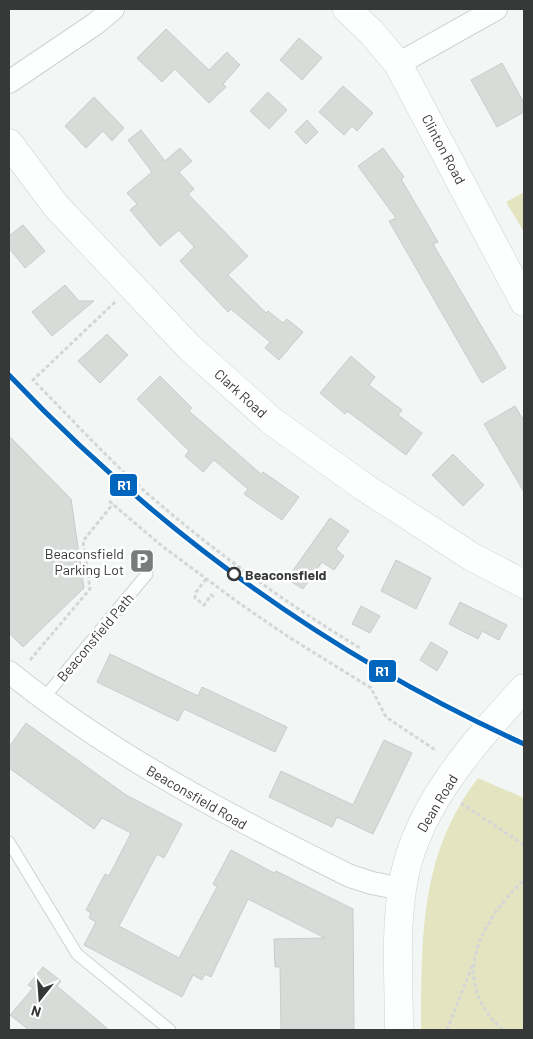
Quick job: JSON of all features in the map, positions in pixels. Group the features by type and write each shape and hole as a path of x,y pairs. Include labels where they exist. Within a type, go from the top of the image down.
{"street":[{"path":"9,82 96,24 113,9"},
{"name":"Clinton Road","path":"347,9 376,37 398,64 524,302"},
{"path":"398,64 496,9"},
{"name":"Clark Road","path":"9,143 56,206 190,348 273,422 364,487 472,557 524,584"},
{"name":"Beaconsfield Road","path":"18,668 43,699 148,769 251,827 357,879 402,889"},
{"name":"Dean Road","path":"400,1030 399,918 402,889 415,840 428,812 463,761 523,690"}],"lane":[{"name":"Beaconsfield Path","path":"43,699 147,574"},
{"path":"9,842 77,954 170,1030"}],"path":[{"path":"117,300 33,380 129,477 190,529 281,597 360,648"},
{"path":"109,500 162,546 206,579 287,636 371,688 386,717 437,751"},
{"path":"18,668 90,589 83,541 113,504"},
{"path":"206,579 196,592 195,598 204,605 211,595 216,598"},
{"path":"461,803 524,845"},
{"path":"447,1030 473,963 480,939 496,909 524,880"},
{"path":"473,963 475,992 488,1017 503,1030"}],"green space":[{"path":"524,192 524,232 506,202"},
{"path":"478,778 524,798 524,1030 421,1030 424,930 434,867 444,837 459,807"}],"building":[{"path":"166,29 209,70 227,52 240,65 223,84 226,87 209,103 175,69 162,82 137,58"},
{"path":"299,38 322,58 302,80 280,60"},
{"path":"502,63 524,103 524,112 497,127 471,80"},
{"path":"343,86 373,113 357,131 352,126 344,135 319,112"},
{"path":"268,92 287,110 269,129 250,111"},
{"path":"94,97 124,128 112,141 103,131 86,148 65,126"},
{"path":"307,120 318,132 306,144 295,132"},
{"path":"141,130 165,161 180,148 192,161 179,172 194,189 188,194 248,256 228,275 266,313 268,311 283,323 287,319 303,332 279,360 265,348 270,342 231,309 228,312 180,261 194,247 179,230 160,246 130,210 137,204 127,193 152,172 128,140"},
{"path":"383,148 404,177 401,179 438,242 433,244 506,368 482,383 389,221 396,218 358,166"},
{"path":"23,225 45,251 25,268 9,248 9,236"},
{"path":"65,285 79,301 94,301 52,336 32,312"},
{"path":"107,334 128,355 100,383 78,361"},
{"path":"351,356 375,377 369,385 402,410 398,415 422,433 406,455 347,411 345,414 320,393"},
{"path":"160,376 192,408 189,411 261,474 263,472 299,497 282,520 244,494 248,489 214,460 203,472 185,456 189,451 137,399"},
{"path":"515,406 524,421 524,492 484,424"},
{"path":"9,436 71,499 84,588 23,647 9,633"},
{"path":"453,454 484,485 463,506 432,475"},
{"path":"330,518 349,531 336,549 344,556 334,570 322,562 303,589 287,579"},
{"path":"396,560 431,578 416,609 381,591"},
{"path":"460,602 507,625 499,640 482,631 478,639 449,624"},
{"path":"361,606 380,616 370,633 352,624"},
{"path":"431,642 448,652 437,671 420,660"},
{"path":"110,654 198,696 202,687 287,727 275,752 184,709 178,721 97,682"},
{"path":"26,723 126,795 182,824 164,858 157,854 119,926 179,958 217,887 213,884 231,850 274,873 276,871 353,909 354,1030 281,1030 280,967 275,967 274,939 325,938 248,899 211,977 205,974 202,980 193,975 182,997 84,945 96,922 89,918 91,913 86,910 105,874 109,876 131,833 102,818 94,829 9,768 9,747"},
{"path":"384,740 412,753 373,834 337,817 332,827 269,797 281,771 353,805"},
{"path":"43,967 61,981 57,986 109,1030 29,1030 10,1015 33,988 28,985"}],"transit line":[{"name":"R1","path":"9,375 124,486 185,537 248,585 382,671 452,709 524,744"}],"place":[{"name":"Beaconsfield Parking Lot","path":"142,561"},
{"name":"Beaconsfield","path":"234,574"}]}
